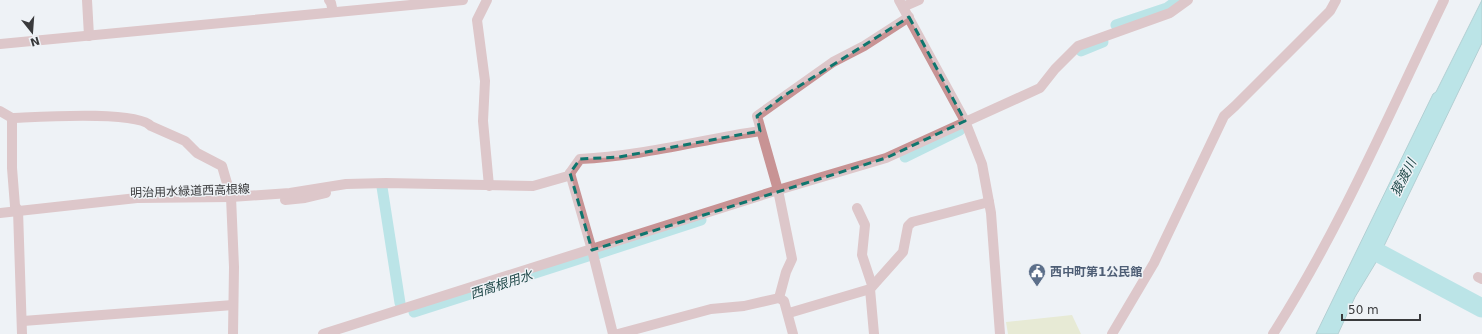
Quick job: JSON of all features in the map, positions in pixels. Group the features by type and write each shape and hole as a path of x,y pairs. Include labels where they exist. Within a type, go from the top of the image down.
{"street":[{"path":"87,0 89,36"},
{"path":"329,0 333,12"},
{"path":"0,44 463,0"},
{"path":"487,0 477,20 484,81 483,121 489,186"},
{"path":"919,0 901,3 965,121 982,164 989,202 1000,334"},
{"path":"323,334 778,190 886,158 1040,88 1055,68 1078,46 1170,13 1188,0"},
{"path":"1112,334 1154,263 1224,116 1330,11 1336,0"},
{"path":"1273,334 1296,298 1326,242 1444,0"},
{"path":"779,298 786,272 792,259 778,190 757,116 834,62 864,46 908,17"},
{"path":"0,111 12,118 96,116 125,118 147,122 151,126 185,141 197,152 222,166 231,201 234,305 233,334"},
{"path":"12,118 12,168 15,206 18,213 23,321 22,334"},
{"path":"0,218 18,213 137,198 231,201 346,184 386,183 533,186 568,176 580,159 619,157 673,148 715,137 760,130"},
{"path":"570,173 592,250 613,334"},
{"name":"明治用水緑道西高根線","path":"231,201 305,198 342,190 380,189"},
{"path":"789,313 871,287 880,280 903,252 908,226 912,222 989,202"},
{"path":"857,208 865,225 862,256 871,287 874,334"},
{"path":"0,212 18,213"},
{"path":"618,334 711,309 744,306 779,298 784,301 789,313 793,334"},
{"path":"23,321 234,305"}],"highlighted area":[{"path":"909,17 965,121 886,158 592,250 570,173 580,159 619,157 760,131 757,116 785,95"}],"green space":[{"path":"1072,315 1081,334 1008,334 1006,322"}],"water":[{"name":"猿渡川","path":"1482,0 1482,43 1384,246 1400,260 1395,269 1378,259 1355,297 1338,334 1316,334 1433,94 1436,92"}],"waterway":[{"name":"西高根用水","path":"1116,25 1167,8 1178,0"},
{"name":"西高根用水","path":"1081,51 1103,42"},
{"name":"西高根用水","path":"905,157 960,130"},
{"name":"西高根用水","path":"382,187 400,303"},
{"name":"西高根用水","path":"597,254 701,220"},
{"path":"1375,251 1482,308"},
{"name":"西高根用水","path":"414,312 588,256"}],"place":[{"name":"西中町第1公民館","path":"1037,287"}]}
